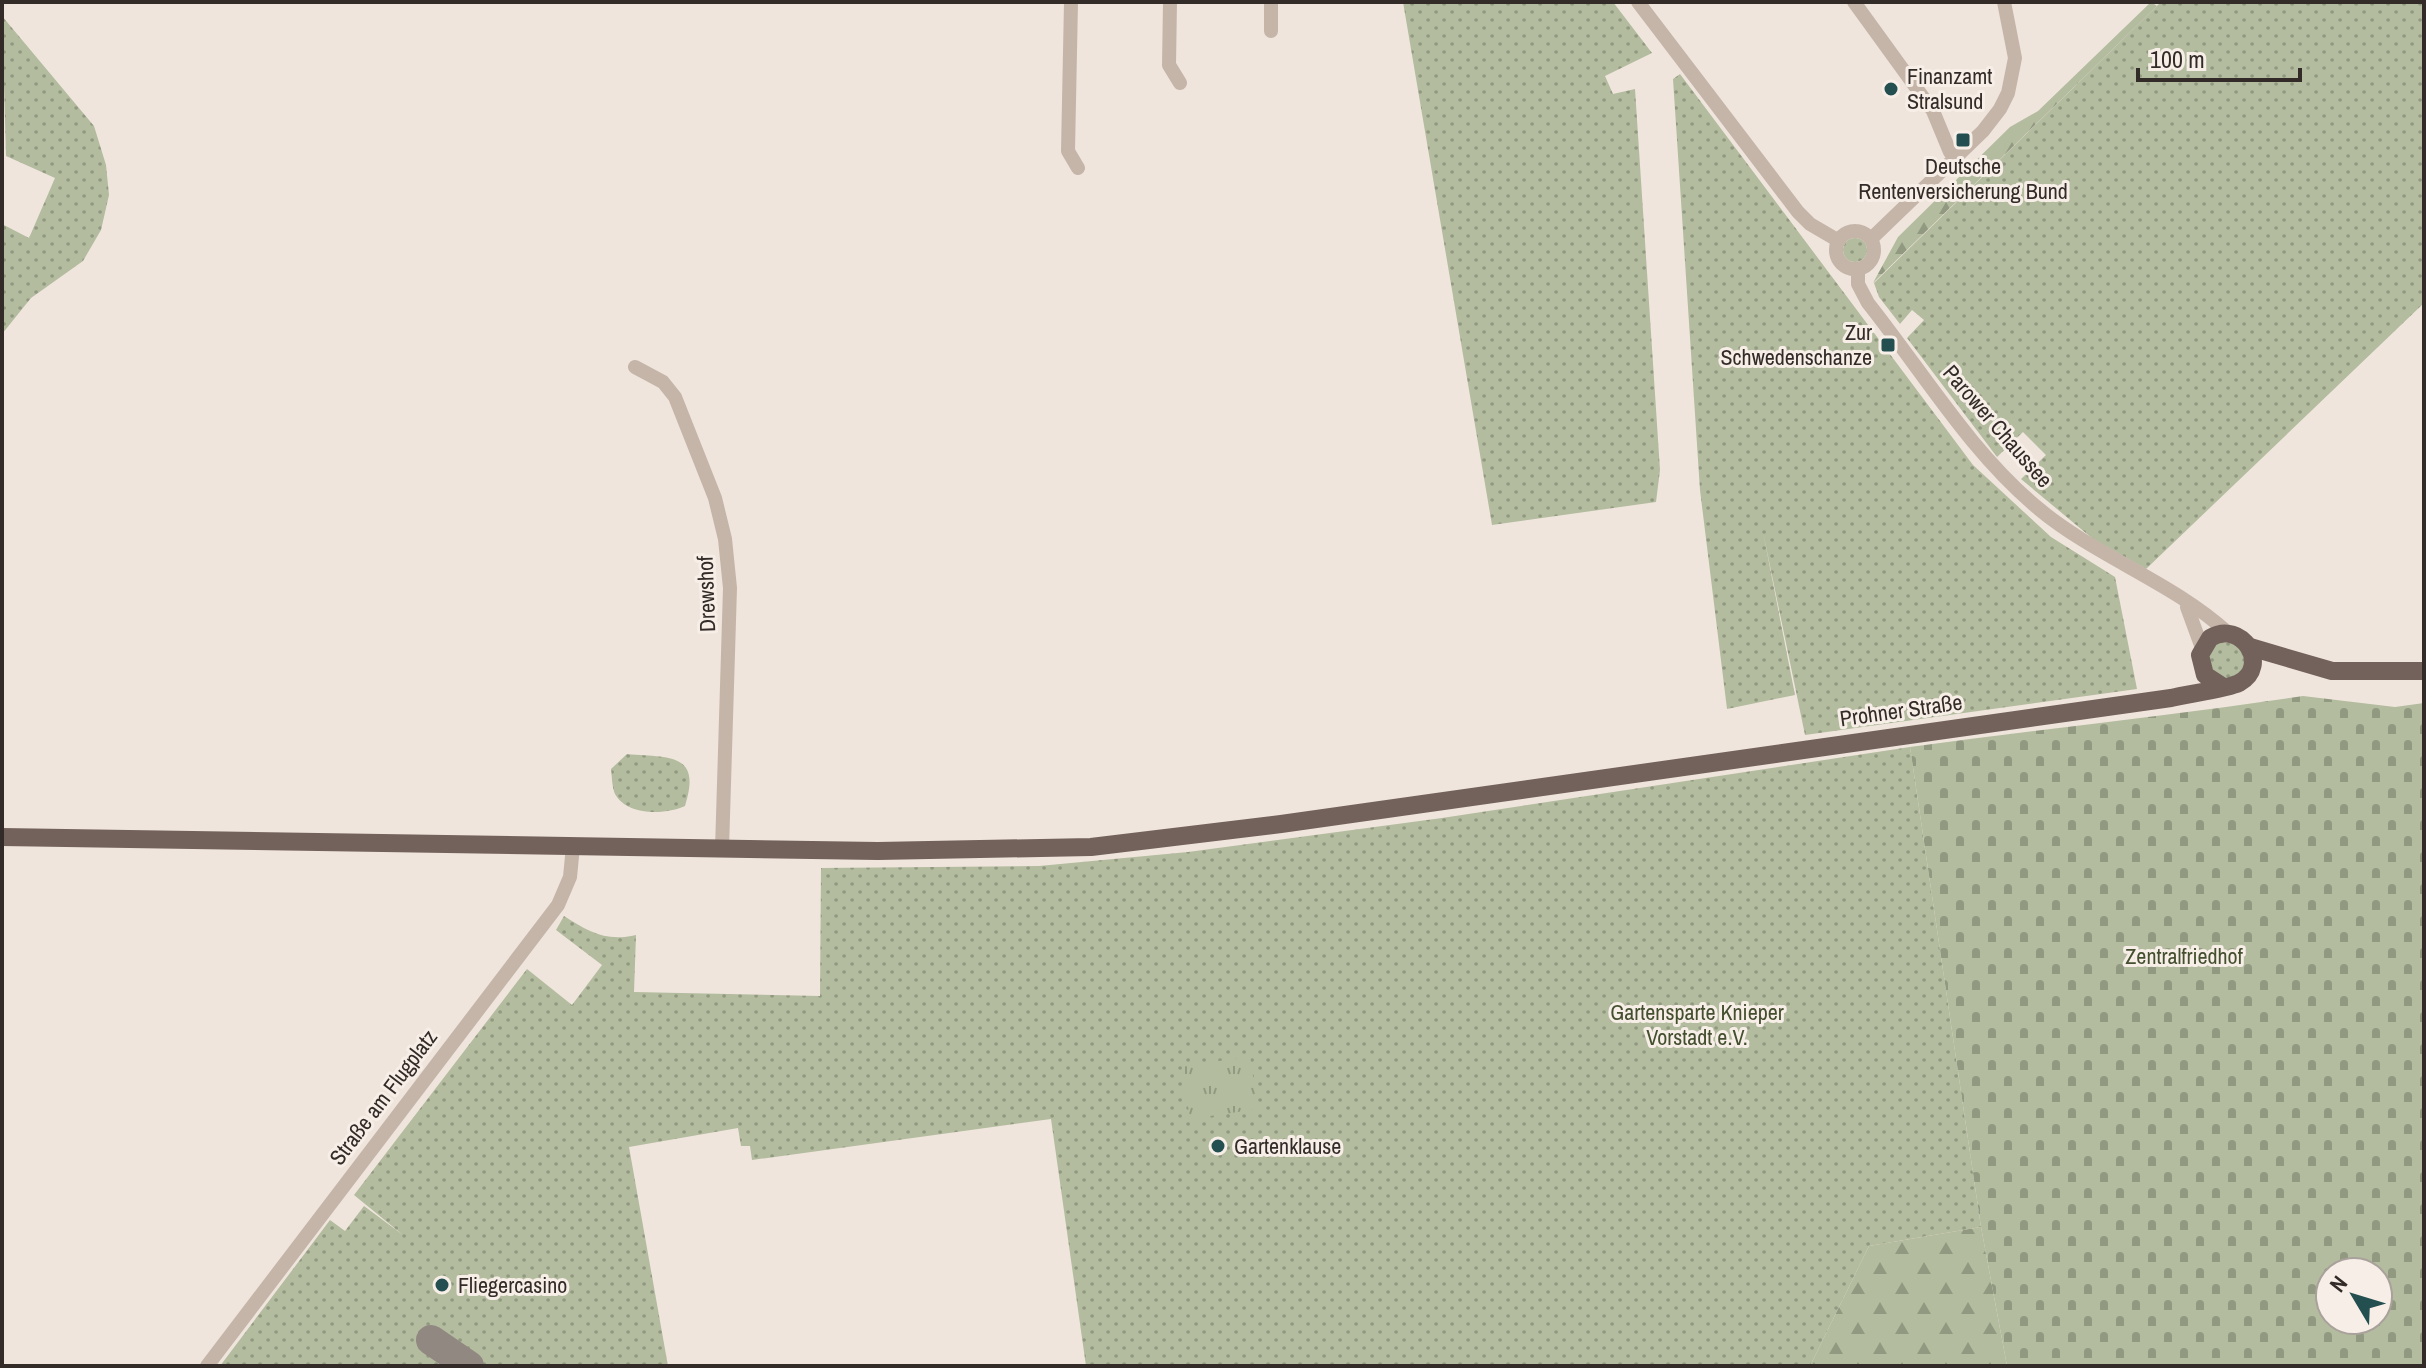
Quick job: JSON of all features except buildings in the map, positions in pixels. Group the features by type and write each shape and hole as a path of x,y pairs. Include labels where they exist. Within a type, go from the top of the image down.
{"main road":[{"name":"Parower Chaussee","path":"2227,632 2241,637 2250,647"},
{"path":"2227,632 2210,638 2201,655 2205,675 2222,686 2241,682 2252,667 2250,647 2304,666 2332,671 2424,671"},
{"name":"Prohner Straße","path":"2152,699 2176,689 2201,655"},
{"path":"2252,667 2304,666"},
{"name":"Prohner Straße","path":"2,837 893,851 1091,847 1281,824 2171,698 2222,686"}],"street":[{"path":"1071,2 1068,151 1078,168"},
{"path":"1170,2 1169,65 1180,83"},
{"path":"1271,2 1271,31"},
{"name":"Parower Chaussee","path":"1638,2 1798,212 1810,224 1839,241 1837,252 1842,263 1858,269 1858,284 1868,303 2006,478 2068,531 2227,632"},
{"path":"1854,2 1933,111 1950,152"},
{"path":"1871,239 1983,131 2000,109 2008,93 2015,58 2004,2"},
{"path":"1839,241 1854,231 1871,239"},
{"path":"1858,269 1873,257 1871,239"},
{"name":"Drewshof","path":"635,367 663,382 675,397 715,498 725,539 730,631 722,849"},
{"path":"2184,603 2201,655"},
{"name":"Straße am Flugplatz","path":"207,1366 558,905 570,877 573,846"}],"green space":[{"path":"1403,2 1613,2 1652,53 1605,76 1613,94 1635,89 1660,470 1656,502 1492,525"},
{"path":"2151,2 2157,6 1873,283 1898,237 2010,127 2038,111"},
{"path":"2161,2 2424,2 2424,303 2146,569 2093,539 2021,479 2046,455 2023,432 1997,457 1907,338 1924,320 1912,310 1900,324 1879,297 1874,283"},
{"path":"2,16 94,126 106,165 109,195 101,230 83,261 31,298 2,334 2,224 29,238 55,178 6,156"},
{"path":"1680,74 1973,465 2051,537 2115,577 2137,689 1805,735 1763,532 1795,695 1727,709 1700,490 1673,79"},
{"path":"1855,238 1864,241 1867,250 1864,259 1855,262 1846,259 1843,250 1846,241"},
{"path":"2216,642 2241,644 2246,669 2229,680 2211,672 2207,653"},
{"name":"Zentralfriedhof","path":"2303,696 2395,707 2424,703 2424,1366 2007,1366 1981,1227 1910,747"},
{"name":"Gartensparte Knieper Vorstadt e.V.","path":"1910,747 1981,1227 1869,1246 1810,1366 1086,1366 1051,1119 752,1160 750,1146 741,1146 738,1128 629,1147 668,1366 220,1366 330,1220 345,1231 364,1206 403,1235 354,1195 527,969 572,1005 602,965 556,930 564,916 598,934 616,937 636,935 634,992 820,996 821,868 1039,866 1188,852 1442,818"},
{"path":"627,754 668,758 685,767 689,788 685,806 647,812 621,801 614,791 611,769"},
{"path":"1250,1056 1258,1109 1190,1119 1182,1067"},
{"path":"1981,1227 2007,1366 1810,1366 1869,1246"}],"taxiway":[{"path":"431,1340 469,1366"}],"place":[{"name":"Finanzamt Stralsund","path":"1891,89"},
{"name":"Deutsche Rentenversicherung Bund","path":"1963,140"},
{"name":"Zur Schwedenschanze","path":"1888,345"},
{"name":"Gartenklause","path":"1218,1146"},
{"name":"Fliegercasino","path":"442,1285"}]}
